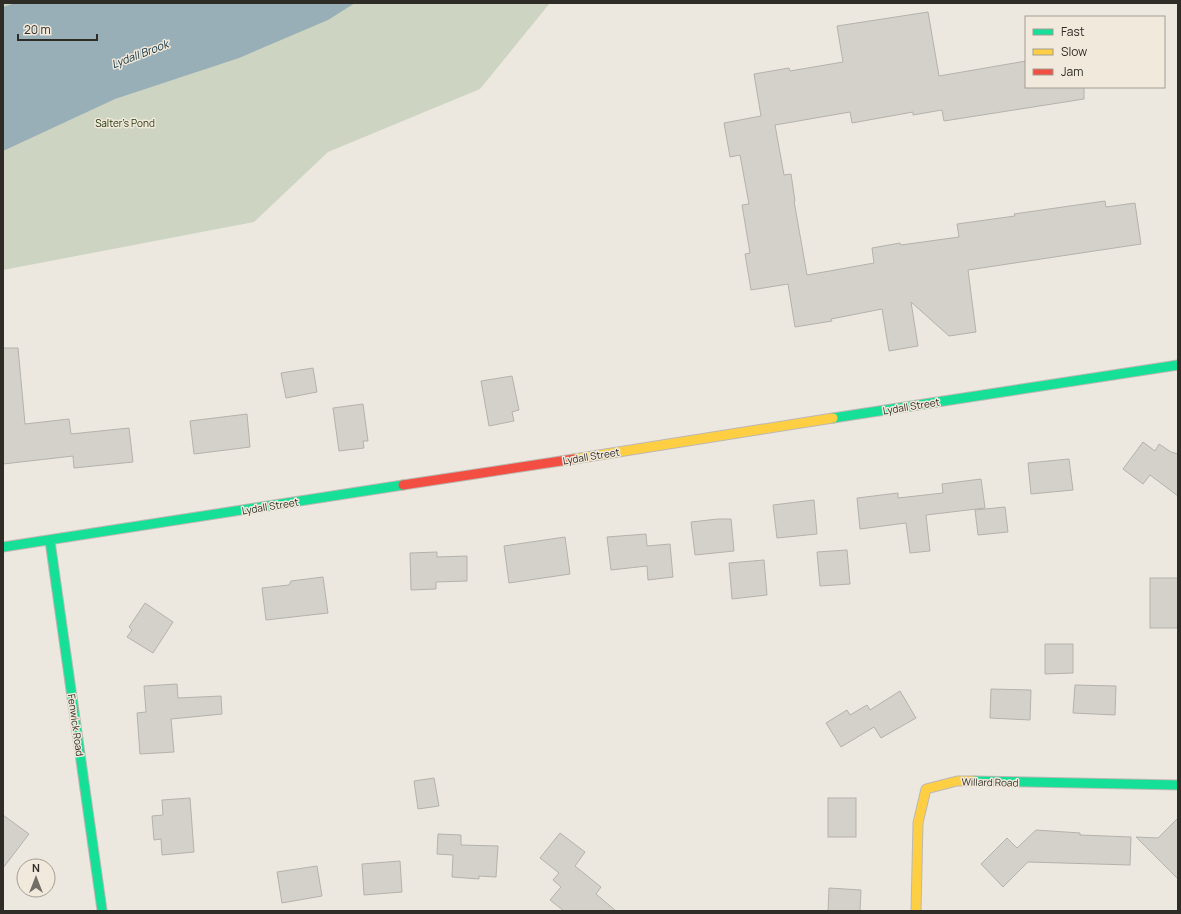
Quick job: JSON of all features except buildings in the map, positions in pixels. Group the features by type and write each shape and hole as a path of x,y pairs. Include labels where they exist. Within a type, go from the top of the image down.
{"street":[{"name":"Lydall Street","path":"3,547 1178,365"},
{"name":"Fenwick Road","path":"50,540 102,910"},
{"name":"Willard Road","path":"916,911 918,823 926,789 957,781 1178,785"}],"green space":[{"name":"Salter's Pond","path":"3,3 550,3 480,89 328,152 254,222 3,270"}],"water":[{"name":"Salter's Pond","path":"15,3 355,3 328,20 239,58 115,99 3,151 3,7"}],"traffic: fast":[{"path":"833,418 1178,365"},
{"path":"3,547 403,485"},
{"path":"50,541 102,910"},
{"path":"974,781 1178,785"}],"traffic: slow":[{"path":"574,459 833,418"},
{"path":"916,911 918,823 926,789 957,781 974,781"}],"traffic: jam":[{"path":"403,485 574,459"}],"water label":[{"name":"Lydall Brook","path":"140,54"}]}
